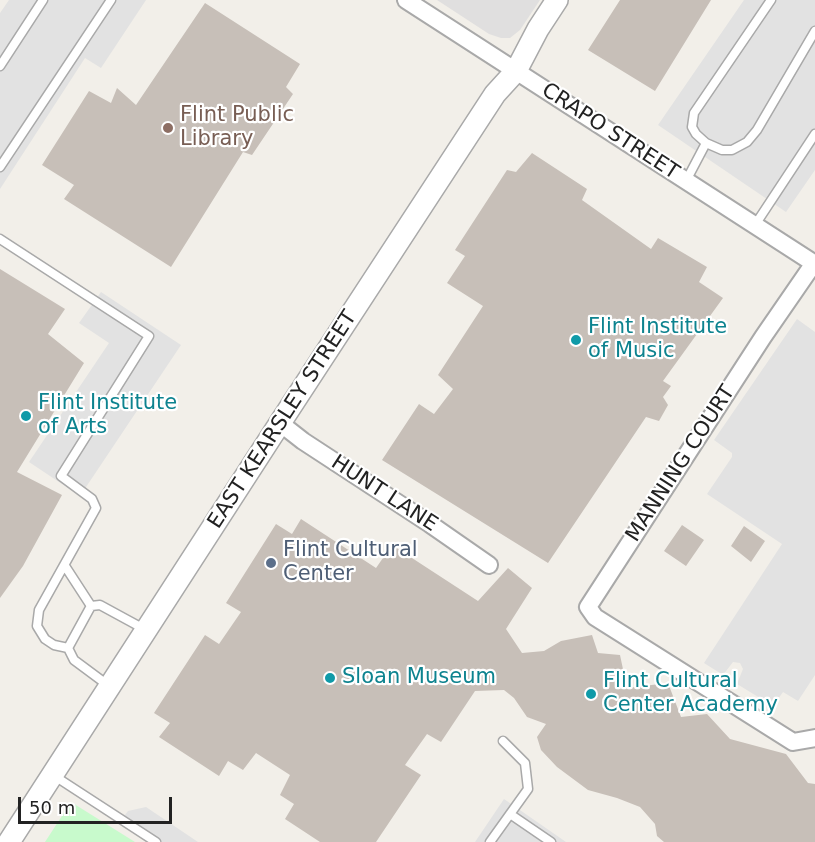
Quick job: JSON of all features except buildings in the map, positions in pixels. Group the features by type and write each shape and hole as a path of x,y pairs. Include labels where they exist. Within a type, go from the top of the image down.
{"street":[{"name":"CRAPO STREET","path":"406,0 815,263"},
{"name":"EAST KEARSLEY STREET","path":"9,842 495,94 516,71 538,29 557,0"},
{"name":"MANNING COURT","path":"815,263 763,337 588,607 595,616 794,742 815,738"},
{"name":"HUNT LANE","path":"280,423 303,441 489,565"}],"lane":[{"path":"0,66 43,0"},
{"path":"0,167 111,0"},
{"path":"771,0 694,113 692,127 706,143 722,150 732,150 747,142 757,130 814,34"},
{"path":"755,225 815,134"},
{"path":"686,181 706,143"},
{"path":"0,239 149,336 61,476 92,499 96,508 39,610 37,626 45,639 54,645 68,648"},
{"path":"65,566 91,606"},
{"path":"91,606 100,605 147,631"},
{"path":"68,648 91,606"},
{"path":"68,648 74,660 110,687"},
{"path":"490,842 528,789 525,763 503,741"},
{"path":"53,775 156,842"},
{"path":"510,814 551,842"}],"shaded area":[{"path":"9,0 146,0 101,68 85,58 0,189 0,13"},
{"path":"437,0 540,0 520,30 510,38 501,38 489,34"},
{"path":"744,0 815,0 815,170 786,212 658,125"},
{"path":"101,292 181,345 80,496 29,462 109,343 79,323"},
{"path":"797,319 815,332 815,675 798,701 783,692 773,706 737,684 743,669 740,663 733,662 723,675 704,663 782,544 707,494 732,457 732,453 714,440"},
{"path":"504,799 566,842 475,842"},
{"path":"146,807 198,842 156,842 122,819 128,811"}],"green space":[{"path":"71,802 135,842 45,842"}],"place":[{"name":"Flint Public Library","path":"168,128"},
{"name":"Flint Institute of Music","path":"576,340"},
{"name":"Flint Institute of Arts","path":"26,416"},
{"name":"Flint Cultural Center","path":"271,563"},
{"name":"Sloan Museum","path":"330,678"},
{"name":"Flint Cultural Center Academy","path":"591,694"}]}
